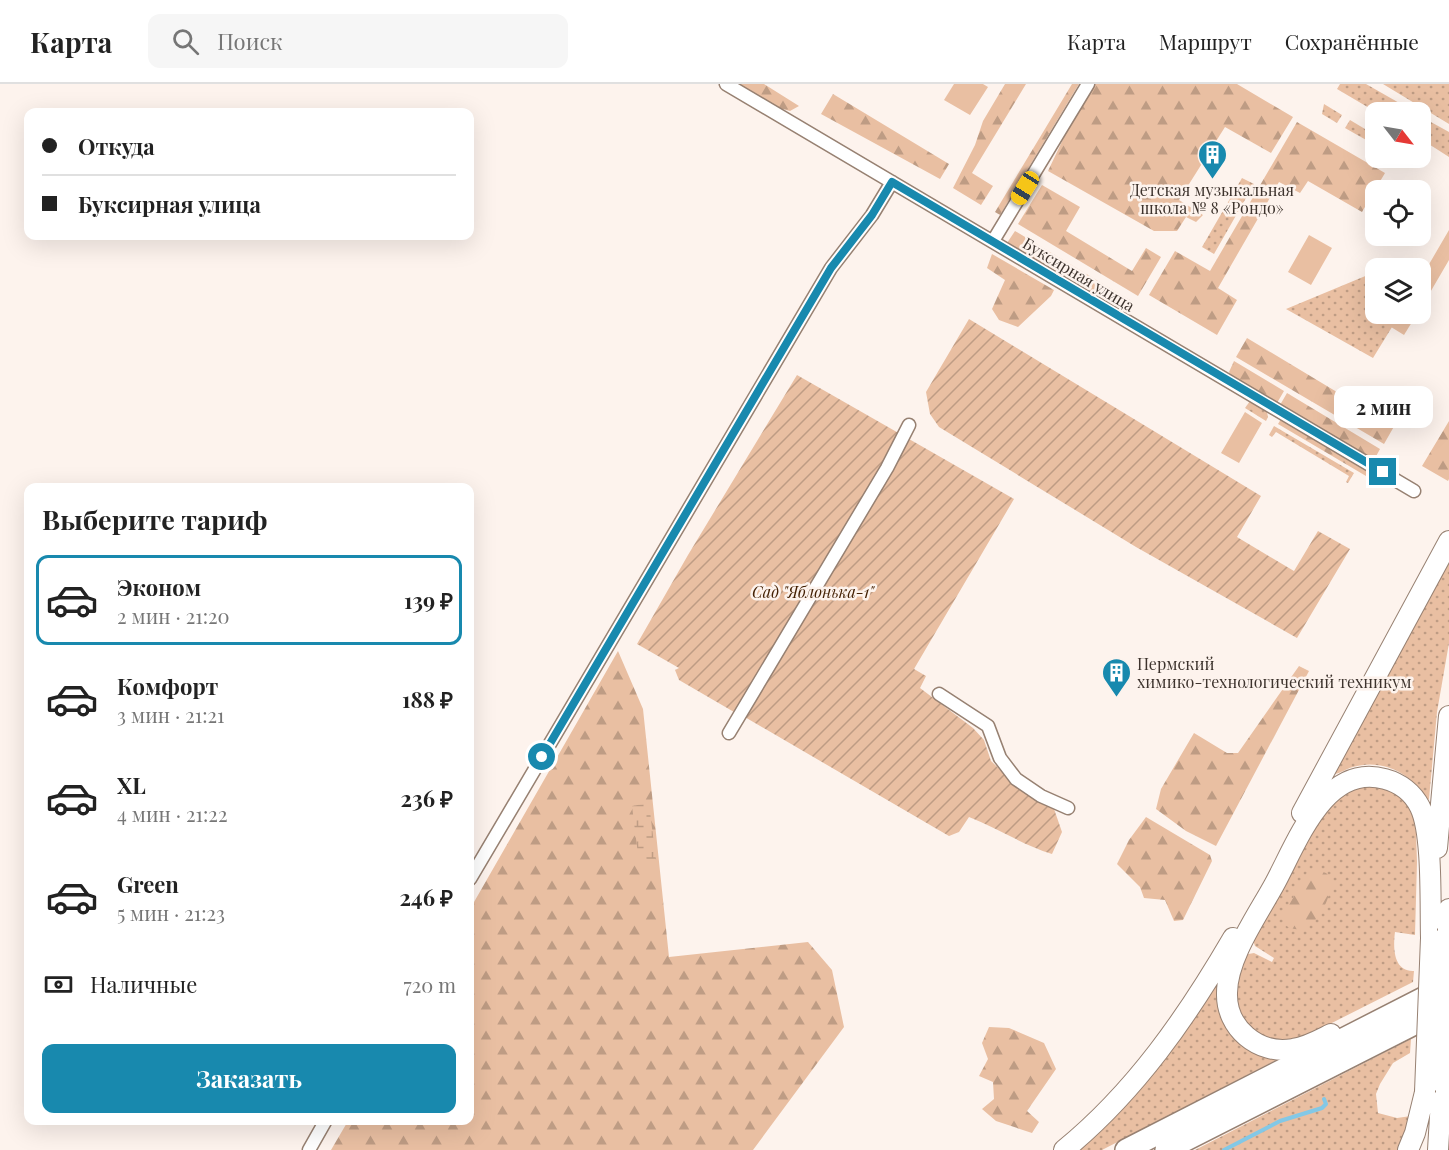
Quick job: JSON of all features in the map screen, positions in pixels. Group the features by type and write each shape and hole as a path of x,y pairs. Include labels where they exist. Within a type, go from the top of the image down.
{"highway":[{"path":"1125,1150 1449,984"},
{"path":"1166,1150 1449,1006"}],"main road":[{"path":"1064,1150 1109,1108 1141,1072 1162,1047 1208,980 1262,886 1449,541"},
{"path":"1438,1150 1442,781 1449,716"},
{"path":"1440,933 1428,839 1420,807 1411,794 1389,780 1363,776 1349,780 1337,786 1327,795 1311,818 1241,946 1229,976 1227,1007 1239,1029 1259,1045 1280,1050 1294,1049 1308,1045 1379,1010 1449,984"},
{"path":"1440,933 1449,909"},
{"path":"1408,1150 1439,1091"},
{"path":"1423,1150 1439,1091"}],"street":[{"name":"Буксирная улица","path":"726,84 1414,491"},
{"path":"993,241 1088,84"},
{"path":"474,872 831,268 872,215 892,182"},
{"path":"729,734 887,468 909,425"},
{"path":"939,694 988,726 1000,758 1016,779 1041,796 1068,808"},
{"path":"309,1150 323,1125"}],"green space":[{"path":"737,84 764,84 799,106 790,111 779,108"},
{"path":"954,84 983,84 988,87 970,115 944,100"},
{"path":"1005,84 1026,84 972,173 993,186 981,205 953,188 975,145 983,121"},
{"path":"1072,84 1079,84 1000,215 995,212"},
{"path":"1093,84 1237,84 1293,117 1271,153 1225,127 1179,200 1203,215 1196,222 1186,217 1177,231 1154,231 1048,171 1075,114"},
{"path":"1340,84 1366,84 1398,102 1365,102 1365,106 1337,89"},
{"path":"1383,84 1449,84 1449,124 1431,113 1431,102 1413,102"},
{"path":"833,94 949,164 940,179 821,114"},
{"path":"1324,104 1342,115 1337,123 1322,114"},
{"path":"1350,120 1365,129 1365,139 1345,128"},
{"path":"1297,122 1365,161 1365,168 1376,168 1385,173 1381,180 1365,180 1365,207 1362,212 1308,181 1300,193 1279,182 1218,288 1237,300 1217,335 1149,295 1175,251 1210,271"},
{"path":"1431,122 1449,132 1449,157 1431,145"},
{"path":"1242,178 1254,184 1214,254 1202,247"},
{"path":"1042,185 1080,207 1066,231 1132,271 1146,248 1161,257 1138,296 1018,224"},
{"path":"1449,230 1449,260 1431,291 1431,261"},
{"path":"1015,231 1133,302 1127,310 1118,310 1007,243"},
{"path":"1309,235 1332,248 1311,285 1288,272"},
{"path":"992,254 1054,290 1051,296 1018,327 999,320 992,309 1005,280 987,268"},
{"path":"1365,276 1365,324 1394,324 1373,358 1286,309"},
{"path":"969,319 1261,496 1237,537 1294,571 1318,531 1350,549 1297,638 1136,547 939,427 930,414 926,392"},
{"path":"1393,324 1411,324 1404,335 1391,327"},
{"path":"1247,338 1385,421 1396,404 1404,409 1384,444 1236,357"},
{"path":"1234,361 1284,391 1277,403 1232,377 1229,372"},
{"name":"Сад \"Яблонька-1\"","path":"797,375 1014,499 914,669 926,676 920,688 973,728 984,740 991,761 1013,782 1053,806 1062,832 1052,854 969,817 959,832 949,836 743,716 740,703 734,712 679,680 675,670 679,668 637,644"},
{"path":"1287,393 1380,449 1374,460 1280,405"},
{"path":"1250,401 1267,412 1266,421 1245,408"},
{"path":"1245,412 1262,423 1239,463 1221,453"},
{"path":"1281,419 1368,471 1366,476 1278,424"},
{"path":"1449,421 1449,479 1448,481 1422,466"},
{"path":"1274,426 1354,473 1348,483 1346,482 1349,476 1276,432 1272,437 1269,435"},
{"path":"1449,556 1449,643 1437,712 1429,799 1425,800 1420,790 1405,775 1385,766 1364,765 1333,773"},
{"path":"618,651 643,709 669,957 808,942 832,970 844,1027 753,1150 331,1150 346,1125 474,1125 474,902"},
{"path":"1299,666 1309,671 1216,846 1186,831 1156,809 1161,789 1194,733 1227,753 1238,753"},
{"path":"1387,782 1412,807 1416,832 1415,935 1395,932 1394,945 1398,963 1407,970 1414,971 1413,982 1308,1035 1290,1041 1270,1039 1251,1028 1238,1011 1234,991 1243,955 1254,953 1272,962 1274,958 1255,946 1253,940 1303,841 1343,786"},
{"path":"649,803 656,861 639,863 632,806"},
{"path":"1146,817 1210,855 1212,861 1183,920 1174,921 1165,900 1144,898 1140,887 1117,864 1129,840"},
{"path":"1317,870 1326,873 1332,879 1324,908 1311,924 1303,928 1294,929 1285,925 1283,915 1307,873"},
{"path":"1222,965 1221,1008 1288,1054 1102,1150 1068,1150"},
{"path":"989,1027 1009,1028 1044,1043 1056,1069 1027,1111 1039,1122 1032,1133 996,1121 982,1109 994,1099 993,1082 979,1076 988,1059 982,1043"},
{"path":"1411,1039 1410,1053 1393,1063 1376,1094 1378,1113 1397,1118 1411,1116 1400,1150 1195,1150"}],"waterway":[{"path":"1224,1150 1280,1121 1322,1108 1326,1104 1324,1099"}],"place":[{"name":"Детская музыкальная школа № 8 «Рондо»","path":"1212,180"},
{"name":"Пермский химико-технологический техникум","path":"1116,698"}],"route":[{"path":"542,757 831,268 872,215 892,182 1383,472"}]}
